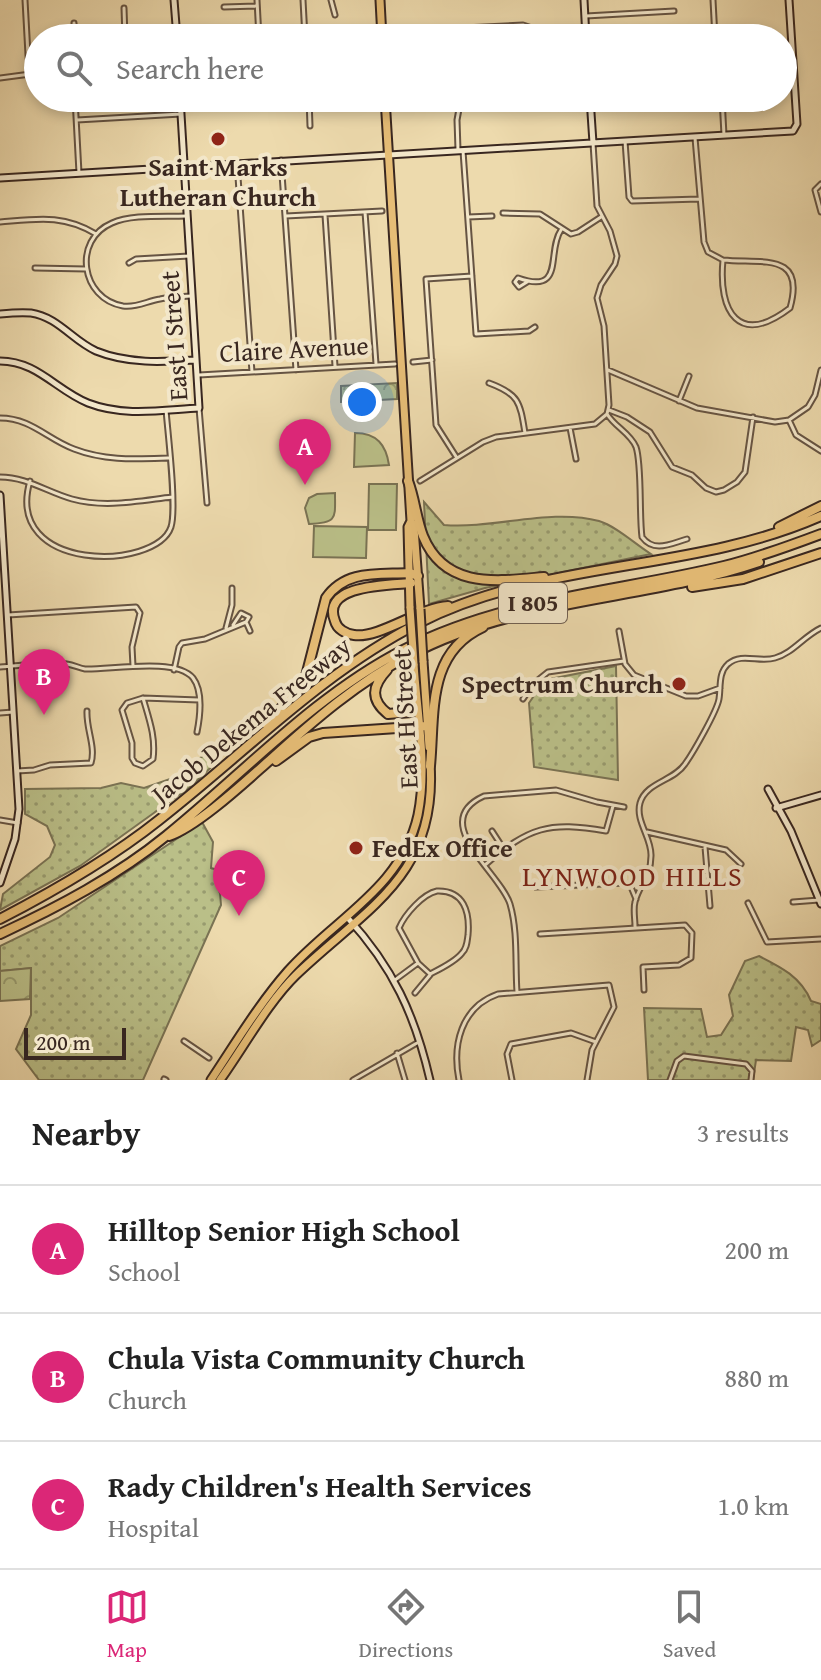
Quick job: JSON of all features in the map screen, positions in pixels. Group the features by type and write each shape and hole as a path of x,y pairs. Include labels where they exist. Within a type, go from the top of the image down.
{"highway":[{"path":"408,481 424,538 440,561 451,570 484,581 585,574"},
{"path":"737,546 821,506"},
{"name":"Jacob Dekema Freeway","path":"0,919 121,849 318,687 361,656 421,621 495,592 737,546 821,516"},
{"path":"415,685 413,707 407,713 388,714 376,702 374,687 385,672 456,632 525,612 708,579 786,552 821,534"},
{"name":"Jacob Dekema Freeway","path":"0,934 65,902 164,837 339,689 372,666 438,632 554,598 725,566 769,554 821,534"},
{"path":"652,590 667,591 743,579 821,553"},
{"path":"238,754 295,693 306,676 326,598 332,589 354,576 413,577"},
{"path":"413,577 346,592 336,603 333,613 335,624 344,632 360,635 442,606 458,606"},
{"path":"430,766 440,670 452,652 479,629 525,612"},
{"path":"164,837 178,833 255,774 367,679 412,659"},
{"path":"255,774 309,737 339,730 423,726"}],"main road":[{"path":"380,0 381,24"},
{"name":"East H Street","path":"211,1080 290,969 381,886 401,858 412,834 421,794 423,661 420,609 408,527 411,521 386,112"},
{"name":"East H Street","path":"220,1080 294,977 382,900 409,865 423,832 430,766 412,659 410,608 413,577"}],"street":[{"path":"25,0 26,24"},
{"path":"174,0 176,24"},
{"path":"303,0 304,24"},
{"path":"331,0 335,15"},
{"path":"584,0 585,24"},
{"path":"713,0 714,24"},
{"path":"789,0 791,24"},
{"path":"224,7 257,3 258,24"},
{"path":"124,8 125,24"},
{"path":"585,16 674,11"},
{"path":"0,78 24,74"},
{"path":"76,112 79,173"},
{"path":"310,112 310,126"},
{"path":"458,112 476,334 529,331 535,327"},
{"path":"591,112 597,206 610,231 617,256 597,296 604,326 608,412 617,428 631,438 637,453 642,537 651,546 658,547 687,539"},
{"path":"723,112 724,135"},
{"path":"0,178 795,130 796,112"},
{"path":"77,120 181,114"},
{"name":"East I Street","path":"181,114 196,375 207,503"},
{"path":"695,138 704,242 708,252 723,260 776,262 786,267 793,279 790,308 775,319 758,325 745,325 734,318 726,307 722,291 723,260"},
{"path":"625,141 629,197 632,201 700,199"},
{"path":"281,160 296,370"},
{"path":"237,163 252,372"},
{"path":"821,184 815,191 821,212"},
{"path":"284,216 382,211"},
{"path":"365,212 376,365"},
{"path":"503,213 540,214 567,233 576,233 601,217"},
{"path":"325,215 335,367"},
{"path":"186,216 120,220 107,225 96,234 87,253 86,269 98,292 119,305 134,306 158,299 191,296"},
{"path":"468,217 492,216"},
{"path":"0,222 59,219 78,224 96,234"},
{"path":"527,282 543,280 551,274 555,265 555,240 561,230"},
{"path":"129,263 136,259 189,256"},
{"path":"35,268 86,269"},
{"path":"457,458 436,425 426,279 472,276"},
{"name":"Claire Avenue","path":"0,314 28,312 43,316 88,347 114,356 145,362 196,360"},
{"path":"413,362 432,360"},
{"path":"0,361 31,367 78,398 101,407 132,412 199,408"},
{"name":"Claire Avenue","path":"196,375 395,364"},
{"path":"607,367 613,374 702,409 775,422 800,414 811,402 821,370"},
{"path":"679,401 689,376"},
{"path":"489,383 516,396 522,410 525,433"},
{"path":"30,481 27,501 36,531 49,545 59,550 87,556 127,553 156,544 172,525 166,410"},
{"path":"608,412 627,417 650,432 672,467 692,475 706,488 716,492 737,482 745,472 753,417"},
{"path":"420,481 496,437 595,424 608,412"},
{"path":"0,418 21,420 53,440 90,454 125,459 168,458"},
{"path":"789,420 796,435 821,451"},
{"path":"570,428 576,459"},
{"path":"0,477 30,481 66,497 86,501 134,503 172,497"},
{"path":"0,497 18,823 0,883"},
{"path":"226,629 232,588"},
{"path":"8,615 136,607 140,613 132,647 133,666"},
{"path":"174,670 182,643 205,639 246,622 249,617 241,613 233,625"},
{"path":"246,622 250,631"},
{"path":"635,926 636,899 650,868 651,848 639,815 643,797 686,764 716,709 722,672 732,661 745,657 772,659 787,653 821,628"},
{"path":"619,631 624,661 634,675 683,695 698,696 720,688"},
{"path":"523,699 533,684 548,672 624,661"},
{"path":"0,667 64,663 82,669 152,665 174,670 192,677 199,700 197,732"},
{"path":"143,698 153,730 154,745 152,761 141,766 132,758 131,736 122,710 127,703 143,698 199,700"},
{"path":"17,771 50,765 91,763 93,751 87,711"},
{"path":"0,713 13,712"},
{"path":"768,789 791,831 820,902 793,902"},
{"path":"517,992 510,905 503,889 465,840 462,829 467,811 481,798 556,790 624,807"},
{"path":"776,808 821,795"},
{"path":"485,865 527,834 573,825 606,831 613,806"},
{"path":"0,820 18,823"},
{"path":"492,831 504,848"},
{"path":"647,832 726,850 741,864"},
{"path":"705,847 710,906"},
{"path":"536,887 625,883 630,886 636,899"},
{"path":"415,993 430,974 460,955 467,945 468,911 454,893 441,890 427,894 402,920 399,928 418,963 430,974"},
{"path":"748,903 767,942 821,939"},
{"path":"347,917 395,980 421,1041 430,1080"},
{"path":"540,934 683,924 692,933 692,954 688,961 679,965 643,967 644,990"},
{"path":"395,980 418,963"},
{"path":"459,1080 459,1037 468,1015 489,997 609,985 614,1007 590,1057 587,1080"},
{"path":"512,1080 507,1054 511,1044 571,1033 596,1042"},
{"path":"184,1041 209,1058"},
{"path":"353,1080 421,1041"},
{"path":"397,1053 405,1080"},
{"path":"670,1080 677,1061 684,1056 746,1064 752,1071 751,1080"}],"green space":[{"path":"397,383 397,399 341,402 341,386"},
{"path":"355,433 375,438 386,452 389,465 354,467"},
{"path":"369,484 397,484 396,530 368,530"},
{"path":"335,493 333,518 309,524 305,508 309,498 317,494"},
{"path":"424,502 444,525 562,517 599,521 651,554 485,588 429,604"},
{"path":"314,526 367,527 366,558 313,557"},
{"path":"616,666 618,780 534,767 529,703 545,680"},
{"path":"213,748 221,758 190,787 80,866 0,910 3,894 50,857 55,845 47,826 25,814 25,789 101,788 121,783 144,788 176,777"},
{"path":"202,822 213,842 211,868 218,870 221,905 143,1080 39,1080 16,1049 31,1015 31,968 0,971 0,946 58,918"},
{"path":"759,956 790,974 802,985 811,1001 821,1004 821,1040 812,1046 808,1030 796,1027 791,1061 756,1060 753,1080 648,1080 644,1008 701,1009 707,1037 721,1035 733,1016 729,995 745,961"},
{"path":"31,968 30,999 0,1001 0,971"}],"place":[{"name":"Saint Marks Lutheran Church","path":"218,139"},
{"name":"Hilltop Senior High School","path":"305,485"},
{"name":"Spectrum Church","path":"679,684"},
{"name":"Chula Vista Community Church","path":"44,715"},
{"name":"FedEx Office","path":"356,848"},
{"name":"Rady Children's Health Services","path":"239,916"}],"district":[{"name":"LYNWOOD HILLS","path":"633,876"}]}
